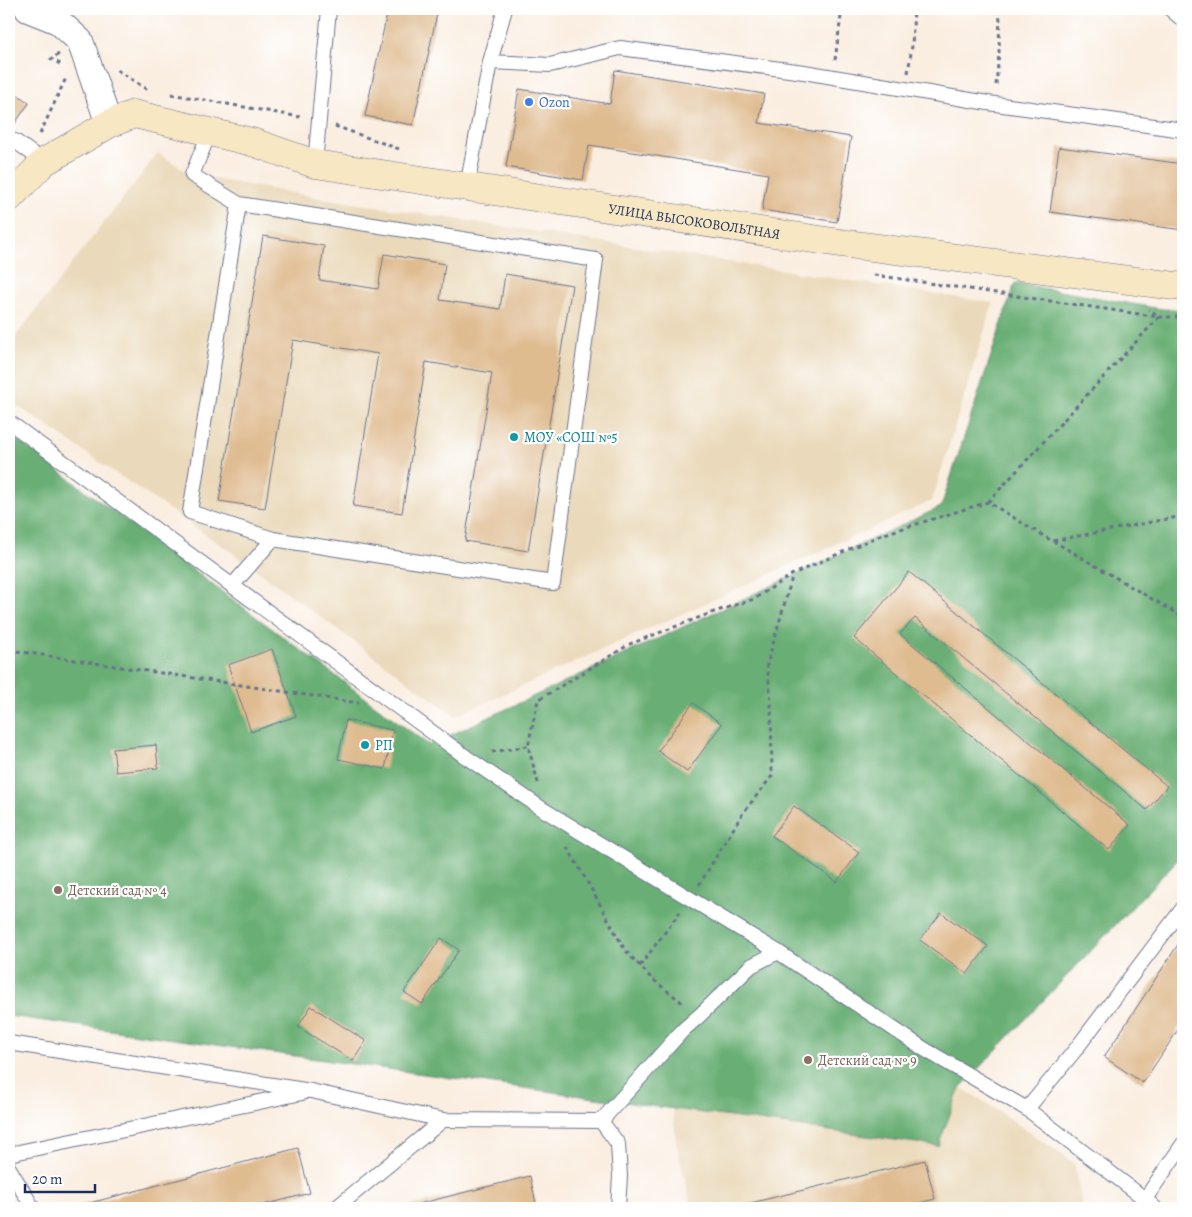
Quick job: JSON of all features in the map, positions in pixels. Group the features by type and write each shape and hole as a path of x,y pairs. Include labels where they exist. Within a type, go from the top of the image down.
{"street":[{"path":"28,9 63,15 80,41 109,124"},
{"name":"УЛИЦА ВЫСОКОВОЛЬТНАЯ","path":"9,198 44,162 109,124 134,114 252,142 315,164 840,243 1183,288"}],"lane":[{"path":"315,164 329,9"},
{"path":"467,187 490,62 505,9"},
{"path":"1170,9 1183,20"},
{"path":"490,62 550,65 620,48 833,76 994,104 1183,130"},
{"path":"210,131 192,175 238,204 596,260 553,583 273,539 190,512 238,204"},
{"path":"15,141 44,162"},
{"path":"9,422 466,757 544,810 778,952 924,1049 1027,1109 1150,1204 1183,1144"},
{"path":"232,586 273,539"},
{"path":"1027,1109 1076,1049 1183,908"},
{"path":"9,1043 311,1091 444,1120 601,1121 683,1030 751,966 778,952"},
{"path":"9,1154 311,1091"},
{"path":"336,1208 444,1120"},
{"path":"601,1121 618,1144 620,1176 618,1208"},
{"path":"9,1168 33,1208"}],"path":[{"path":"833,76 842,9"},
{"path":"905,89 912,46 914,9"},
{"path":"994,104 999,53 1000,9"},
{"path":"544,810 528,746 538,700 630,644 754,598 793,574 881,535 988,502 1159,317 1145,306"},
{"path":"988,502 1182,618"},
{"path":"1052,541 1183,516"},
{"path":"640,966 690,898 744,813 772,776 771,701 767,665 793,574"},
{"path":"9,650 361,703"},
{"path":"466,757 528,746"},
{"path":"564,842 626,950 651,978 699,1016"}],"shaded area":[{"path":"158,153 192,175 315,197 993,303 932,501 455,716 250,565 9,400 9,345"},
{"name":"Детский сад № 9","path":"865,1028 994,1108 1074,1163 1083,1208 692,1208 676,1143 671,1093"}],"green space":[{"path":"1015,283 1161,309 1183,310 1183,854 960,1088 938,1146 9,1016 9,434 429,745 941,507"}],"building":[{"path":"388,9 438,9 413,125 365,116"},
{"path":"615,70 764,94 759,123 851,137 837,222 762,210 768,174 589,145 583,180 506,167 519,89 610,104"},
{"path":"9,88 29,103 9,132"},
{"path":"1059,147 1183,164 1183,230 1050,212"},
{"name":"МОУ «СОШ №5","path":"263,236 324,246 319,280 378,289 384,254 445,264 440,300 500,309 505,274 572,285 528,551 465,541 492,373 426,362 402,513 353,506 378,354 293,340 265,508 219,501"},
{"path":"909,572 1167,786 1147,810 915,618 900,634 1130,825 1109,850 854,638"},
{"path":"272,649 296,716 251,732 228,665"},
{"path":"693,703 722,724 687,772 658,751"},
{"name":"РП","path":"346,720 393,730 385,769 338,759"},
{"path":"156,745 158,768 116,772 113,749"},
{"path":"794,806 859,852 837,882 772,836"},
{"path":"941,913 988,946 967,974 920,940"},
{"path":"1183,937 1183,1022 1143,1083 1104,1057"},
{"path":"441,938 459,950 422,1004 404,992"},
{"path":"311,1006 366,1041 353,1061 298,1027"},
{"path":"298,1148 310,1193 252,1208 71,1208"},
{"path":"925,1160 935,1199 899,1208 752,1208 751,1203"},
{"path":"530,1176 537,1208 402,1208"}],"place":[{"name":"Ozon","path":"529,102"},
{"name":"МОУ «СОШ №5","path":"514,437"},
{"name":"РП","path":"365,745"},
{"name":"Детский сад № 4","path":"58,890"},
{"name":"Детский сад № 9","path":"808,1060"}]}
